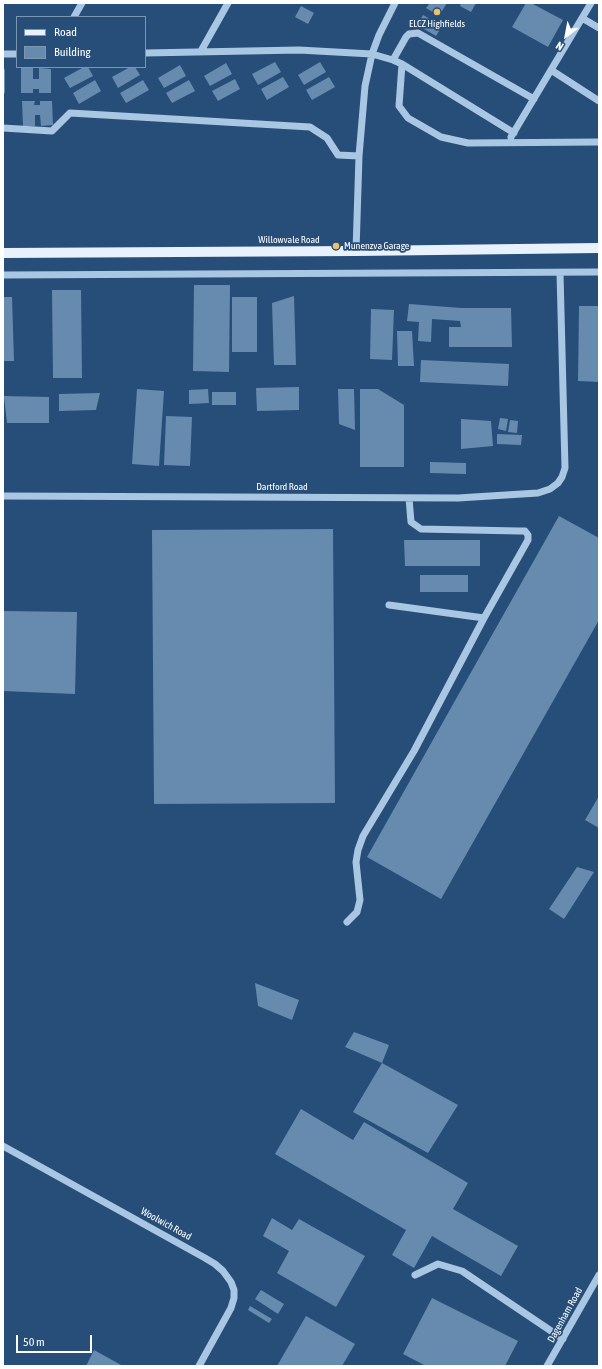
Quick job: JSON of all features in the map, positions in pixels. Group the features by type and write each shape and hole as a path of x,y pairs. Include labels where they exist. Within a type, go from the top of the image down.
{"main road":[{"name":"Willowvale Road","path":"3,253 599,248"}],"street":[{"path":"75,16 82,3"},
{"path":"201,51 228,3"},
{"path":"356,251 359,156 365,86 372,54 379,35 395,3"},
{"path":"508,142 591,3"},
{"path":"582,18 599,28"},
{"path":"393,60 409,34 418,33 534,99"},
{"path":"146,53 298,50 372,54 402,64 514,133"},
{"path":"3,54 16,54"},
{"path":"402,64 399,106 408,118 441,137 468,144 508,142 599,142"},
{"path":"551,70 599,101"},
{"path":"3,128 52,130 70,113 310,127 327,138 338,155 359,156"},
{"path":"3,275 599,272"},
{"name":"Dartford Road","path":"3,496 458,498 538,492 550,489 558,483 565,468 560,273"},
{"path":"347,922 357,912 360,900 356,862 363,836 414,751 484,618 528,540 528,535 525,531 421,529 411,522 409,498"},
{"path":"389,605 484,618"},
{"name":"Woolwich Road","path":"3,1146 205,1258 223,1271 231,1282 234,1290 234,1298 231,1308 199,1366"},
{"path":"415,1275 438,1264 462,1271 563,1339"},
{"name":"Dagenham Road","path":"547,1366 599,1275"}],"building":[{"name":"ELCZ Highfields","path":"430,3 447,3 439,16 426,8"},
{"path":"461,3 476,3 471,12 460,6"},
{"path":"526,3 531,3 563,20 548,47 512,27"},
{"path":"301,6 314,13 308,24 295,17"},
{"path":"423,15 442,26 436,36 417,25"},
{"path":"275,62 281,72 258,85 252,74"},
{"path":"320,62 326,72 304,85 298,75"},
{"path":"226,63 232,74 210,86 204,76"},
{"path":"180,65 186,76 164,88 158,78"},
{"path":"21,68 33,68 33,79 39,79 39,68 51,69 51,93 39,93 39,89 33,89 33,93 21,93"},
{"path":"82,68 89,68 93,76 70,88 64,78"},
{"path":"128,68 136,68 140,75 118,88 112,77"},
{"path":"3,69 5,69 5,93 3,93"},
{"path":"283,77 289,87 267,100 261,89"},
{"path":"329,77 335,87 312,100 306,90"},
{"path":"235,79 240,89 218,101 212,91"},
{"path":"95,80 101,91 79,104 73,93"},
{"path":"143,80 149,90 126,103 120,93"},
{"path":"189,80 195,91 172,103 166,93"},
{"path":"22,101 35,101 34,105 40,105 40,101 52,101 53,125 41,126 40,115 35,115 35,126 23,126"},
{"path":"194,285 230,285 229,372 193,371"},
{"path":"52,290 81,290 82,378 53,378"},
{"path":"294,296 296,365 274,365 272,303"},
{"path":"3,297 12,297 14,361 3,361"},
{"path":"232,297 257,297 257,352 232,352"},
{"path":"409,304 461,308 511,308 512,347 449,347 449,327 461,327 460,321 432,319 431,342 418,341 419,322 407,321"},
{"path":"579,306 599,306 599,382 578,381"},
{"path":"371,309 394,310 392,360 370,359"},
{"path":"397,331 412,331 414,366 398,366"},
{"path":"421,360 509,364 508,386 420,382"},
{"path":"299,387 299,410 257,411 256,388"},
{"path":"137,389 164,391 159,466 132,464"},
{"path":"208,389 209,403 189,404 189,390"},
{"path":"338,389 354,389 355,430 339,424"},
{"path":"360,389 378,389 404,405 404,467 360,467"},
{"path":"212,392 236,392 236,405 212,405"},
{"path":"100,393 96,410 59,411 59,394"},
{"path":"4,396 49,397 49,423 7,423"},
{"path":"166,416 192,417 190,466 164,465"},
{"path":"500,418 508,419 506,431 498,429"},
{"path":"461,419 491,421 493,446 461,449"},
{"path":"510,420 518,421 517,433 508,432"},
{"path":"497,434 522,435 521,445 497,444"},
{"path":"430,462 466,463 466,474 430,473"},
{"path":"559,516 599,538 599,620 441,899 367,857"},
{"path":"333,529 335,803 154,804 152,530"},
{"path":"404,540 480,540 480,566 405,566"},
{"path":"420,575 468,575 468,592 420,592"},
{"path":"3,611 77,612 75,694 3,691"},
{"path":"599,796 599,828 585,820"},
{"path":"577,867 594,872 564,919 549,909"},
{"path":"255,983 299,1000 292,1020 258,1006"},
{"path":"354,1032 389,1045 382,1063 345,1047"},
{"path":"382,1063 458,1105 428,1153 353,1112"},
{"path":"301,1109 353,1140 364,1122 468,1183 453,1209 518,1246 501,1276 432,1236 414,1268 392,1255 406,1230 275,1154"},
{"path":"272,1218 292,1230 299,1219 365,1256 336,1307 277,1273 289,1251 263,1236"},
{"path":"261,1290 284,1304 278,1314 255,1299"},
{"path":"432,1298 518,1341 505,1366 426,1366 403,1354"},
{"path":"250,1306 272,1319 269,1323 248,1310"},
{"path":"306,1316 355,1344 342,1366 277,1366"},
{"path":"94,1350 123,1366 86,1366"}],"place":[{"name":"ELCZ Highfields","path":"437,12"},
{"name":"Munenzva Garage","path":"336,246"}]}
